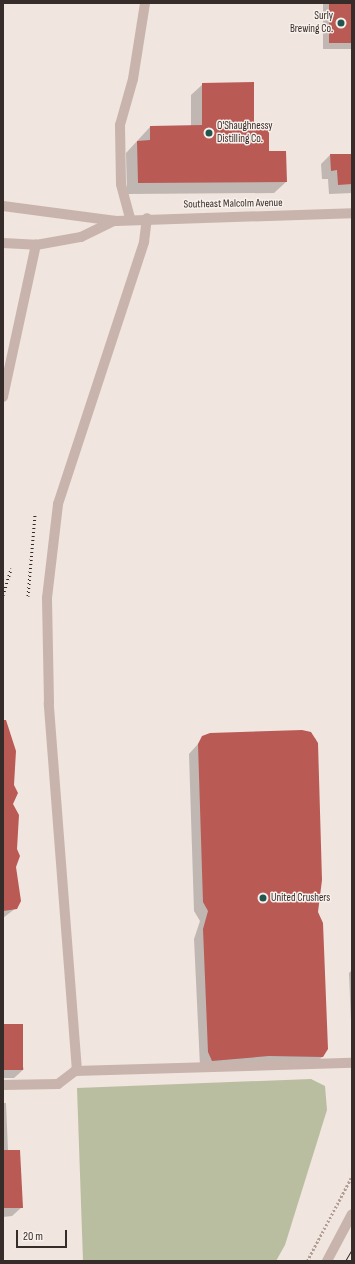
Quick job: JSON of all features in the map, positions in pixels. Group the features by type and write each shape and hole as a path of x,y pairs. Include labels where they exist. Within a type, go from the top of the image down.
{"street":[{"path":"130,218 121,184 120,124 133,79 145,3"},
{"path":"3,206 116,221"},
{"name":"Southeast Malcolm Avenue","path":"116,221 130,218 352,213"},
{"path":"77,1070 49,703 47,598 58,504 144,242 147,218"},
{"path":"3,244 36,245 81,237 116,221"},
{"path":"3,397 36,245"},
{"path":"3,353 13,347"},
{"path":"3,1085 58,1084 77,1070 352,1063"},
{"path":"327,1261 352,1214"}],"path":[{"path":"307,1261 352,1176"}],"green space":[{"path":"311,1079 325,1086 327,1110 285,1245 276,1261 83,1261 77,1088"}],"building":[{"name":"Surly Brewing Co.","path":"329,3 352,3 352,43 329,43"},
{"name":"O'Shaughnessy Distilling Co.","path":"254,82 254,125 269,125 269,151 286,151 287,182 138,183 137,141 150,140 150,126 202,125 202,83"},
{"path":"330,154 352,154 352,184 338,185 337,170 331,171"},
{"path":"3,720 6,720 16,751 14,785 18,793 13,804 19,815 17,849 20,856 16,867 21,901 17,909 3,911"},
{"name":"United Crushers","path":"302,730 311,732 318,743 322,880 318,912 323,923 328,1049 323,1057 269,1056 212,1061 208,1052 203,929 208,911 203,902 198,744 202,736 210,733"},
{"path":"3,1024 23,1024 23,1070 3,1070"},
{"path":"3,1150 20,1150 23,1208 3,1208"}],"tram line":[{"path":"345,1261 352,1249"}],"railway":[{"path":"28,596 35,515"},
{"path":"3,595 11,568"}],"place":[{"name":"Surly Brewing Co.","path":"341,23"},
{"name":"O'Shaughnessy Distilling Co.","path":"209,133"},
{"name":"United Crushers","path":"263,898"}]}
